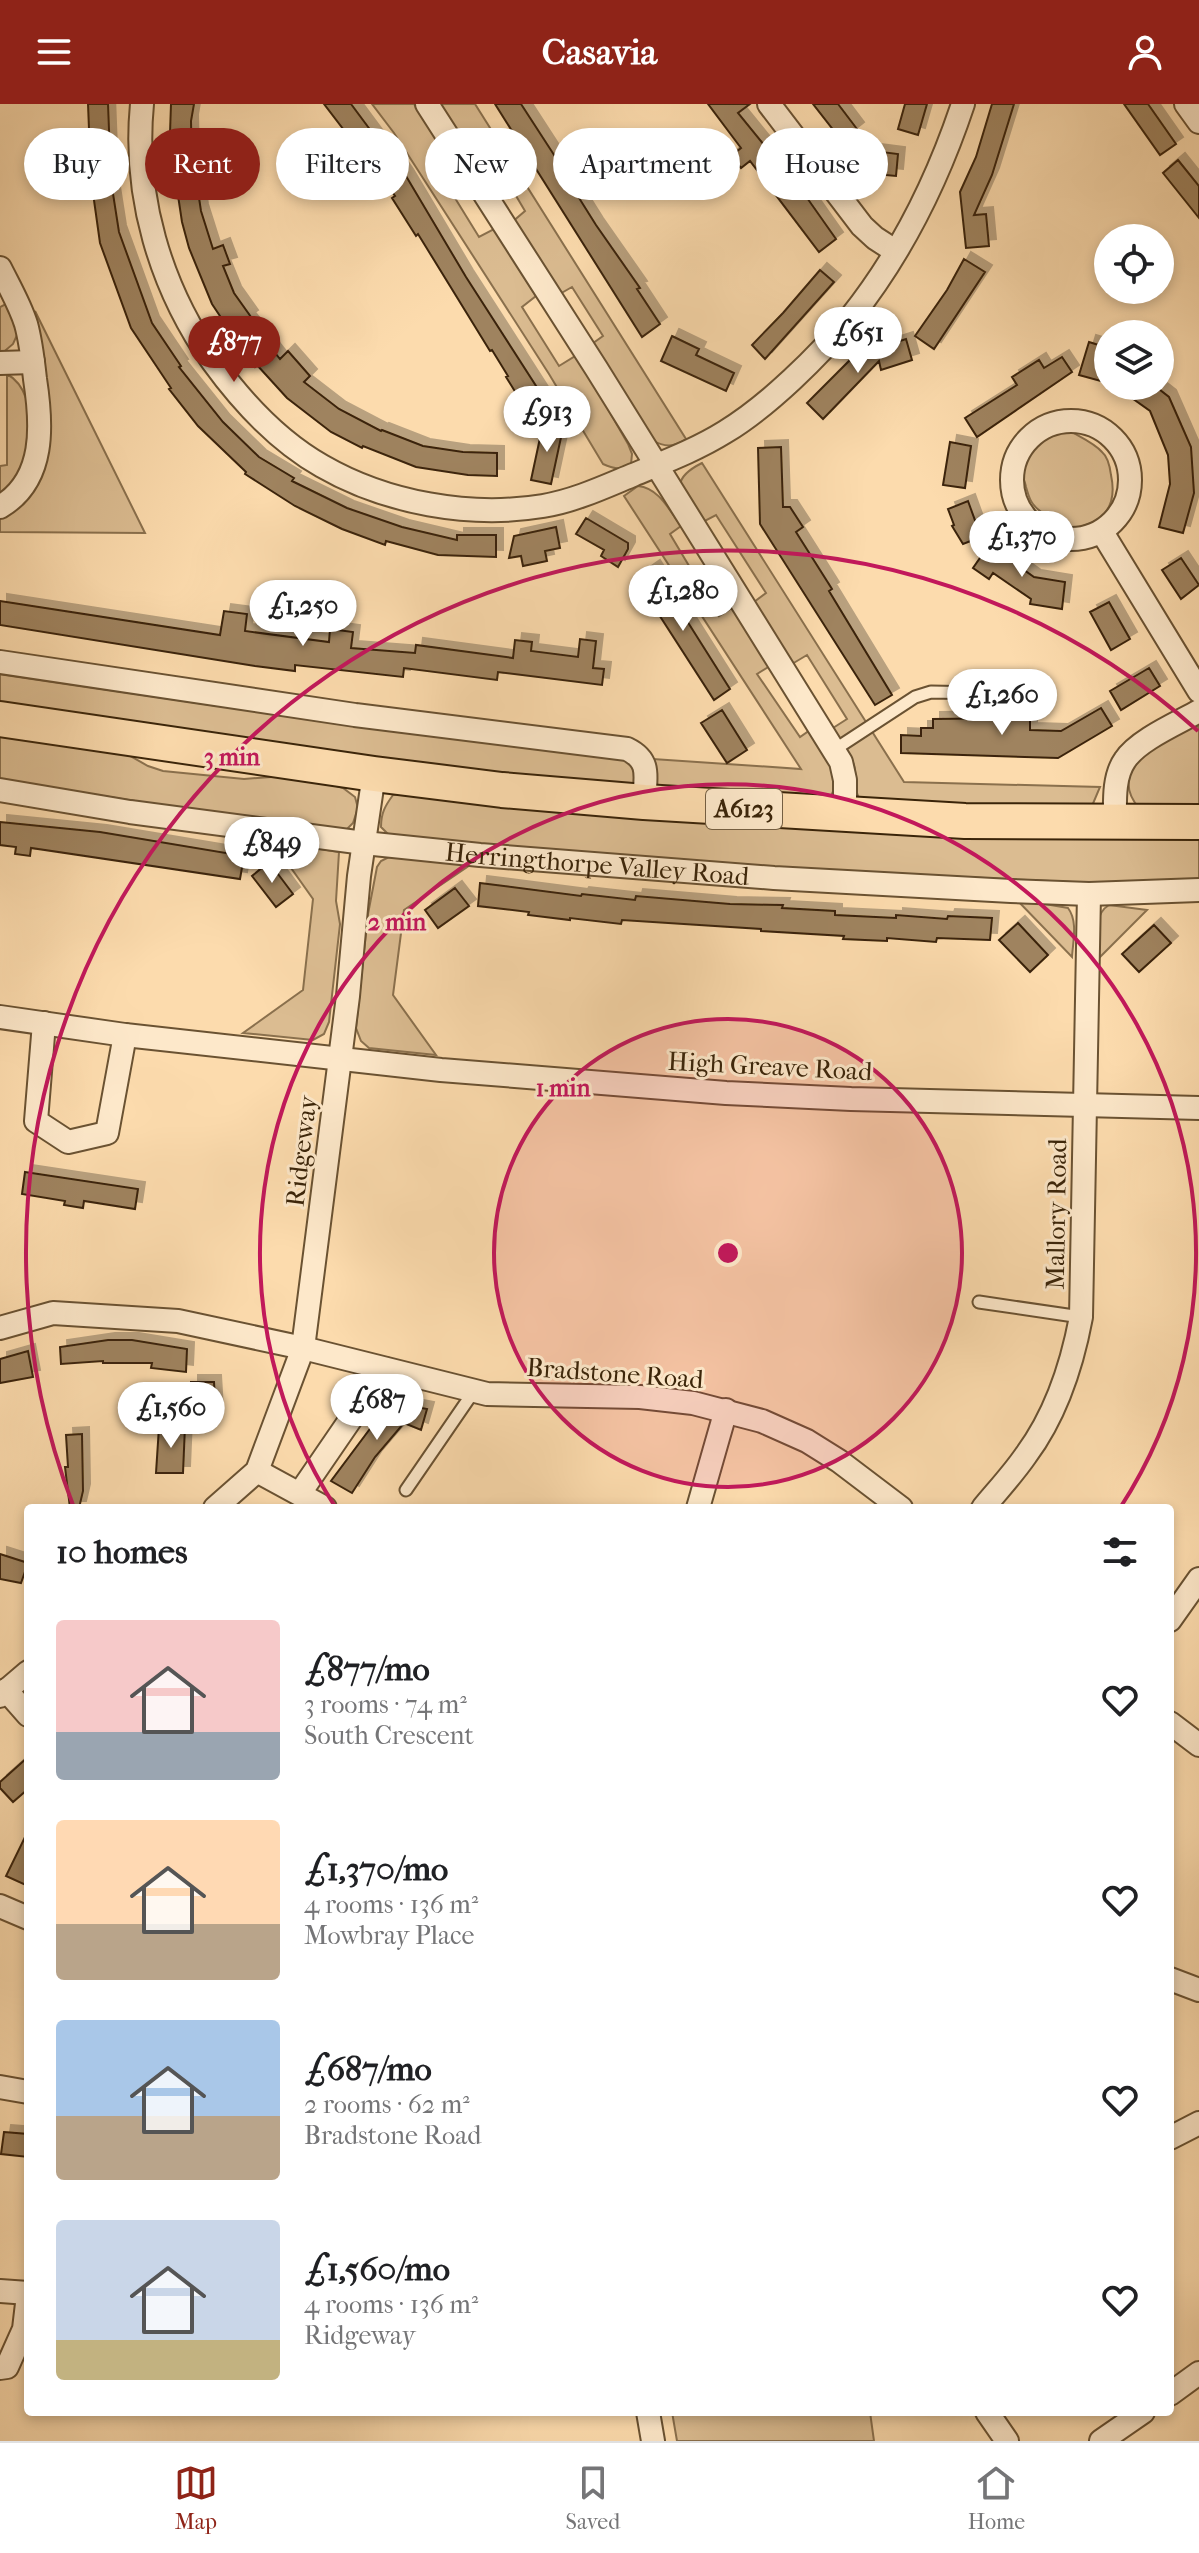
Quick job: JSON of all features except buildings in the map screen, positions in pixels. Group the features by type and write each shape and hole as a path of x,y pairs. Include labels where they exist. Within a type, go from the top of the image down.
{"main road":[{"name":"A6123","path":"0,719 502,790 845,816 965,821 1199,822"}],"street":[{"path":"142,104 140,155 144,197 157,249 190,328 229,384 254,412 287,442 322,466 358,483 426,503 512,510 547,506 575,498 656,466 727,431 761,406 850,318 895,251 937,171 963,104"},
{"path":"427,104 588,355 834,750 844,771 845,816"},
{"path":"769,104 862,226 895,251"},
{"path":"1186,104 1199,122"},
{"path":"0,268 25,322 41,428 27,480 10,501 0,507"},
{"path":"0,363 33,362"},
{"path":"1084,422 1098,427 1121,449 1130,478 1128,494 1122,508 1102,532 1069,539 1052,536 1037,528 1021,510 1012,487 1012,471 1026,441 1039,430 1053,423 1084,422"},
{"path":"1102,532 1199,691"},
{"path":"0,662 355,715 627,749 643,760 644,802"},
{"path":"1115,822 1116,788 1125,760 1138,747 1199,711"},
{"name":"Ridgeway","path":"220,1504 257,1471 303,1348 374,774"},
{"name":"Herringthorpe Valley Road","path":"0,790 130,812 364,843 774,878 1089,894 1199,890"},
{"name":"Mallory Road","path":"986,1504 1040,1433 1075,1349 1081,1317 1089,894"},
{"name":"High Greave Road","path":"0,1017 125,1035 456,1071 726,1093 1199,1108"},
{"path":"44,1023 36,1121 68,1142 107,1133 125,1035"},
{"name":"Bradstone Road","path":"0,1328 53,1313 178,1321 303,1348 487,1394 640,1397 693,1403 762,1421 807,1441 896,1504"},
{"path":"300,1493 385,1369"},
{"path":"699,1504 726,1410"},
{"path":"257,1471 318,1504"},
{"path":"1174,1614 1199,1579"},
{"path":"9,1682 24,1708"},
{"path":"1174,1726 1199,1745"},
{"path":"0,1906 24,1916"},
{"path":"1174,1981 1199,1990"},
{"path":"0,2087 24,2091"},
{"path":"1174,2136 1199,2123"},
{"path":"0,2291 24,2294"},
{"path":"0,2368 7,2367 24,2329"},
{"path":"1174,2391 1199,2373"},
{"path":"649,2416 653,2441"},
{"path":"990,2416 1007,2441"},
{"path":"1101,2441 1137,2416"}],"lane":[{"path":"834,750 915,697 931,692 1027,694"},
{"path":"979,1302 1081,1317"},
{"path":"406,1490 474,1391"}],"shaded area":[{"path":"372,104 414,104 430,128 425,128 425,181 409,156 409,128 390,128"},
{"path":"435,104 475,104 490,128 451,128"},
{"path":"437,200 456,200 479,237 494,229 536,296 522,307 559,366 577,355 628,444 632,454 631,464 617,468 603,464"},
{"path":"518,200 535,200 686,439 669,446 652,440 589,346 603,336 572,287 558,295 511,223 525,211"},
{"path":"8,303 18,333 13,344 0,355 0,307"},
{"path":"35,311 145,533 0,532 0,518 7,515 47,403"},
{"path":"7,374 19,384 26,399 30,416 29,435 20,471 0,496 0,466 7,465"},
{"path":"1065,430 1091,443 1104,454 1113,488 1112,499 1102,516 1085,525 1061,529 1032,502 1021,469 1030,447 1051,434"},
{"path":"702,463 904,782 1100,787 1092,806 864,803 856,790 852,760 833,728 847,719 807,655 792,664 754,602 766,593 716,515 701,523 684,497 681,490 683,476"},
{"path":"638,486 658,495 681,526 670,534 719,616 732,608 770,666 757,674 800,737 813,728 825,745 836,771 834,790 828,800 454,771 0,706 0,674 211,705 623,757 801,769 624,496"},
{"path":"1190,726 1199,727 1199,810 1139,808 1130,794 1129,781 1133,769 1141,758"},
{"path":"0,732 123,752 163,771 244,779 285,776 323,782 343,788 355,797 358,808 353,823 347,829 335,832 0,780"},
{"path":"409,792 1199,835 1199,880 1117,884 827,871 390,836 381,827 384,810 393,795"},
{"path":"272,841 339,852 336,901 340,924 329,1022 324,1034 313,1040 243,1033 303,990 313,899"},
{"path":"389,857 473,863 404,910 393,995 436,1055 369,1048 361,1041 356,1028 368,914 377,867"},
{"path":"1016,899 1068,908 1074,925 1072,957"},
{"path":"1109,905 1147,910 1098,959 1098,922"},
{"path":"673,2416 871,2416 874,2441 677,2441"}]}
